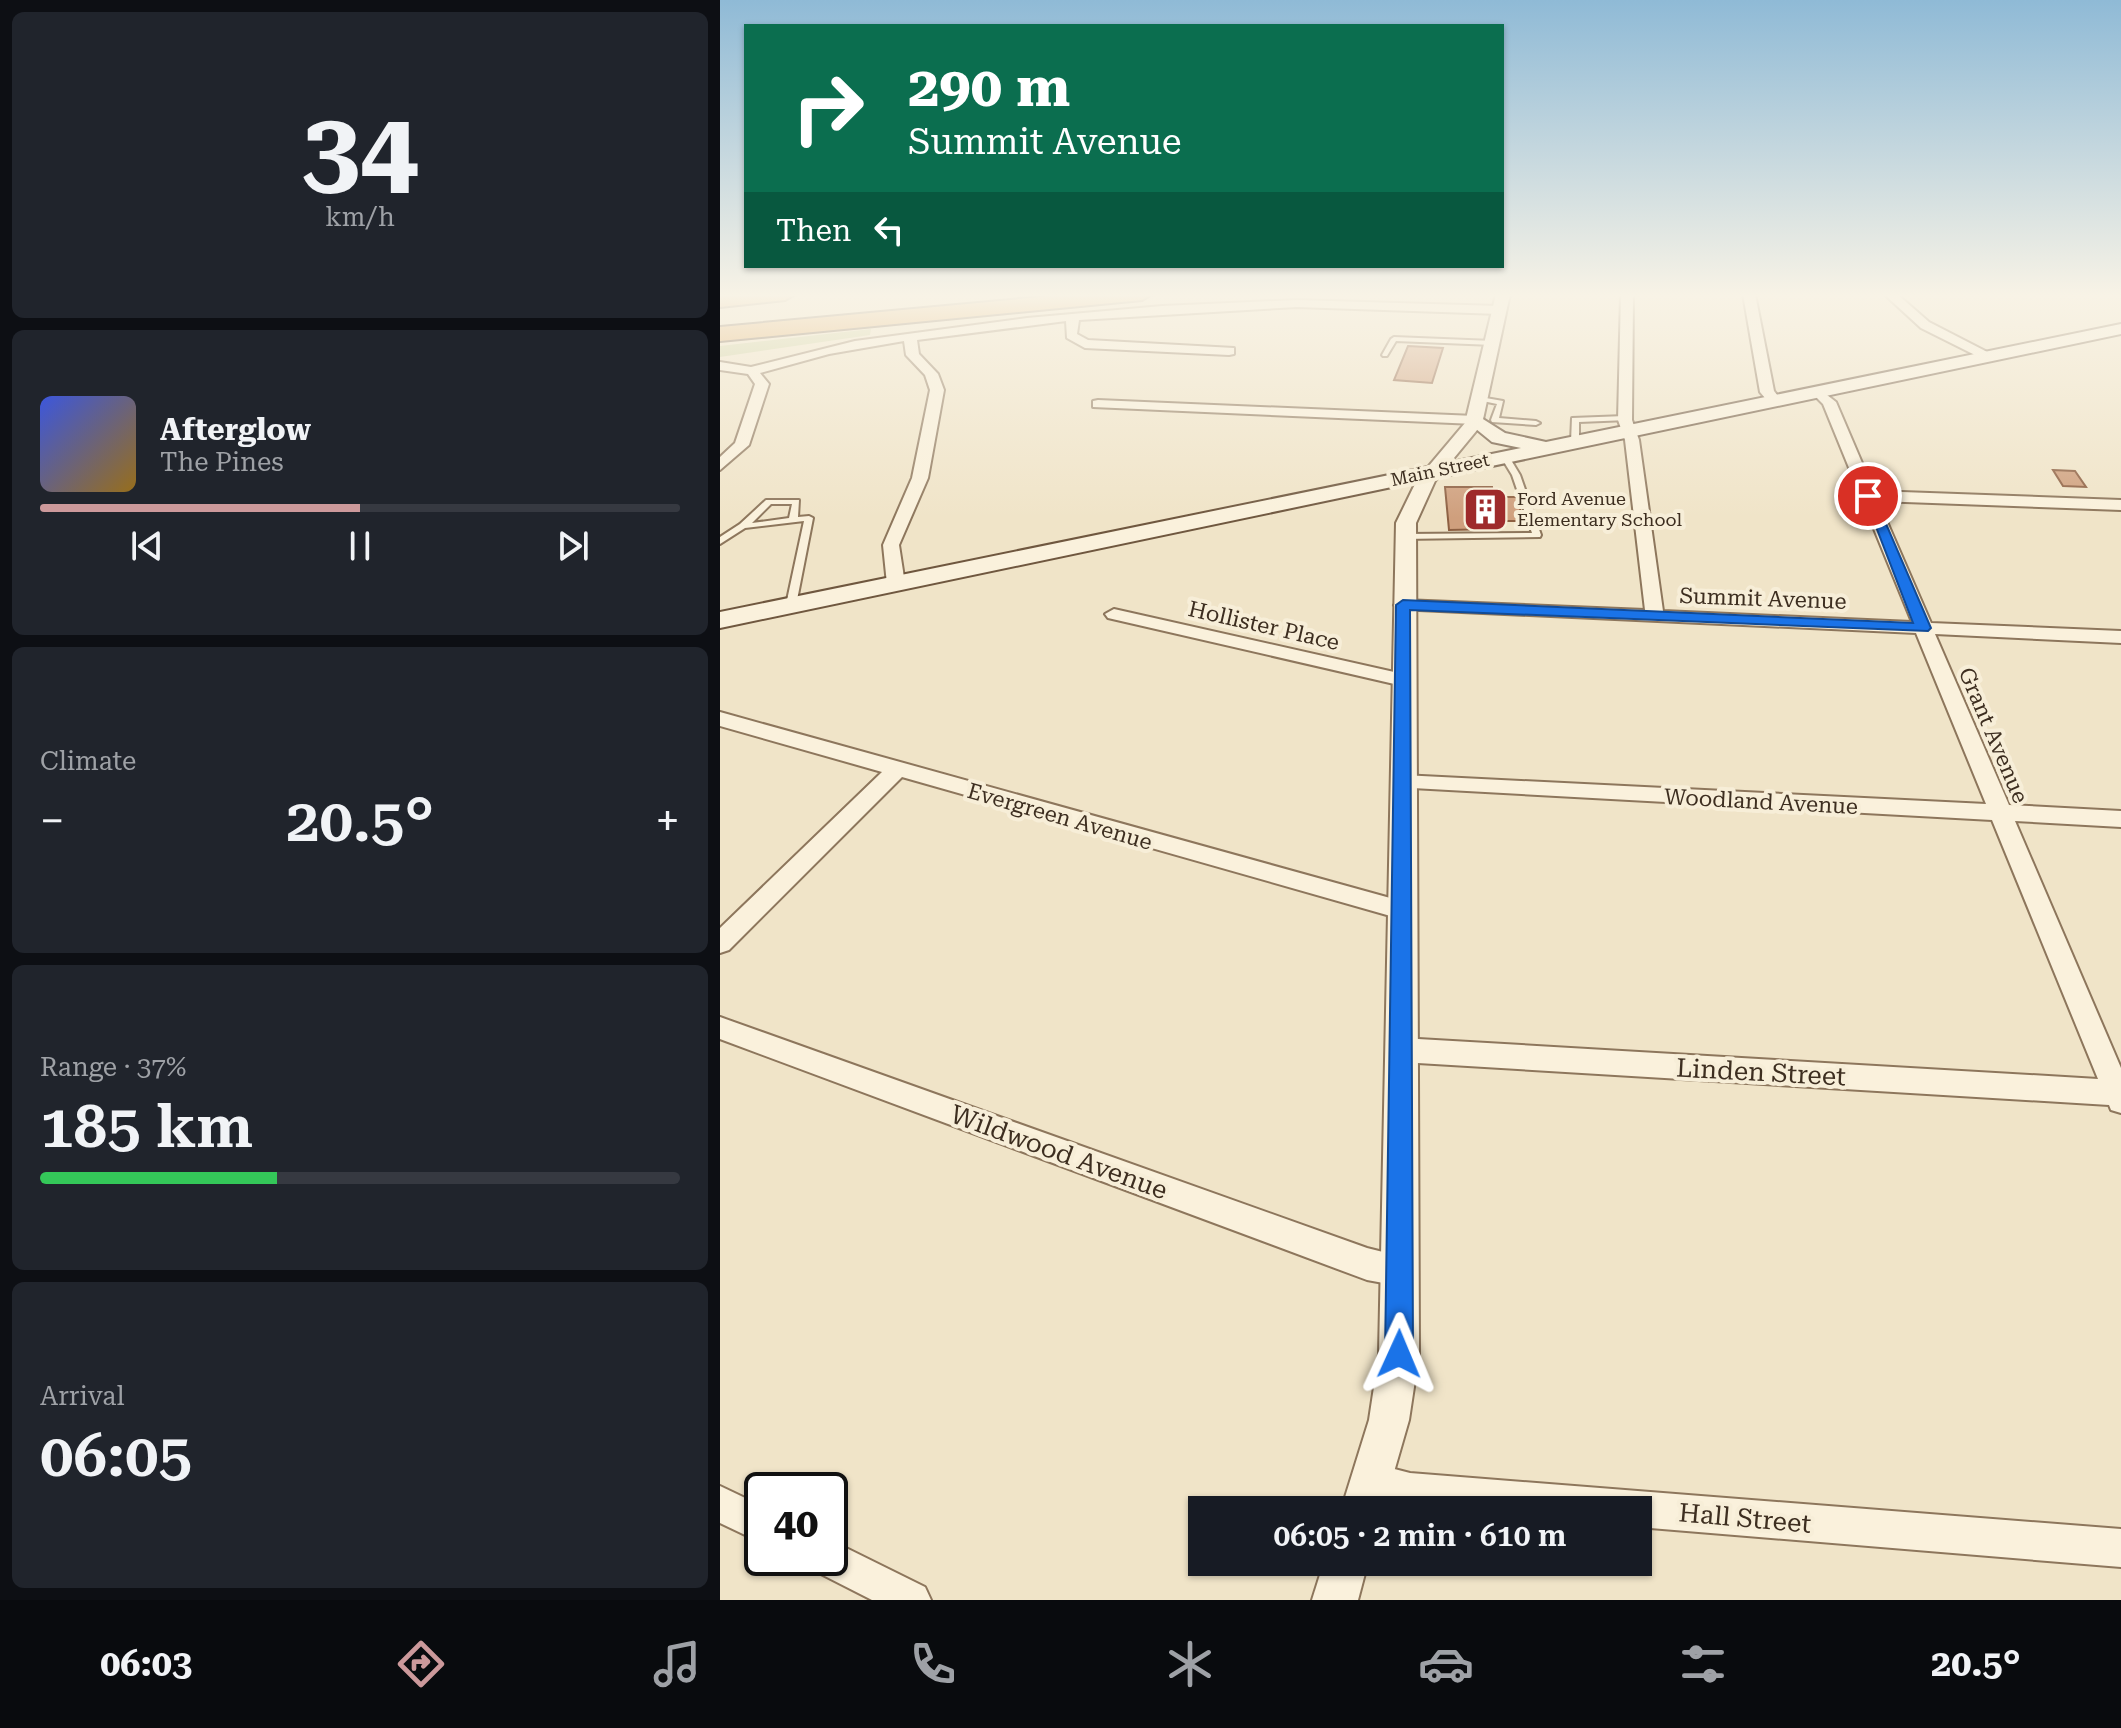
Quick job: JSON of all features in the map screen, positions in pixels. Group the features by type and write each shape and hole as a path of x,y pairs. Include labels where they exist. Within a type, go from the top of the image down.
{"main road":[{"name":"Main Street","path":"720,620 1575,442 1598,428 1775,401 1928,369"},
{"path":"1477,412 1487,433 1505,440 1575,442"}],"street":[{"path":"737,369 759,369"},
{"path":"896,584 891,545 920,478 937,390 926,369"},
{"path":"1367,1496 1398,1374 1404,537 1411,507 1431,472 1477,412 1487,369"},
{"path":"1627,369 1627,425 1655,617"},
{"path":"1763,369 1767,392 1775,401"},
{"path":"720,465 742,445 762,384 752,371"},
{"name":"Grant Avenue","path":"1818,392 1829,402 2120,1096"},
{"path":"1098,404 1477,412"},
{"path":"1868,496 2121,505"},
{"name":"Summit Avenue","path":"1403,605 2121,637"},
{"name":"Hollister Place","path":"1114,614 1403,680"},
{"name":"Evergreen Avenue","path":"720,719 1401,910"},
{"path":"720,943 897,770"},
{"name":"Woodland Avenue","path":"1402,782 2121,819"},
{"name":"Wildwood Avenue","path":"720,1028 1367,1264 1400,1270"},
{"name":"Linden Street","path":"1401,1050 2120,1096"},
{"name":"Hall Street","path":"1367,1496 1410,1491 1472,1496"},
{"path":"722,1508 744,1517"},
{"name":"Hall Street","path":"1652,1510 2121,1548"},
{"path":"848,1568 912,1600"},
{"path":"1335,1600 1342,1576"}],"lane":[{"path":"1477,412 1501,402 1496,417"},
{"path":"1477,412 1496,417 1495,420 1536,423"},
{"path":"1404,537 1537,535 1516,475 1505,457"},
{"path":"720,541 743,526 769,502 796,502 793,520"},
{"path":"743,526 809,518 791,605"}],"building":[{"path":"1399,369 1437,369 1432,383 1394,380"},
{"path":"2053,470 2075,471 2086,487 2063,486"},
{"name":"Ford Avenue Elementary School","path":"1445,487 1492,487 1493,497 1516,497 1524,521 1496,521 1497,529 1449,530"}],"place":[{"name":"Ford Avenue Elementary School","path":"1486,509"}],"route":[{"path":"1399,1354 1403,605 1923,628 1868,496"}]}
